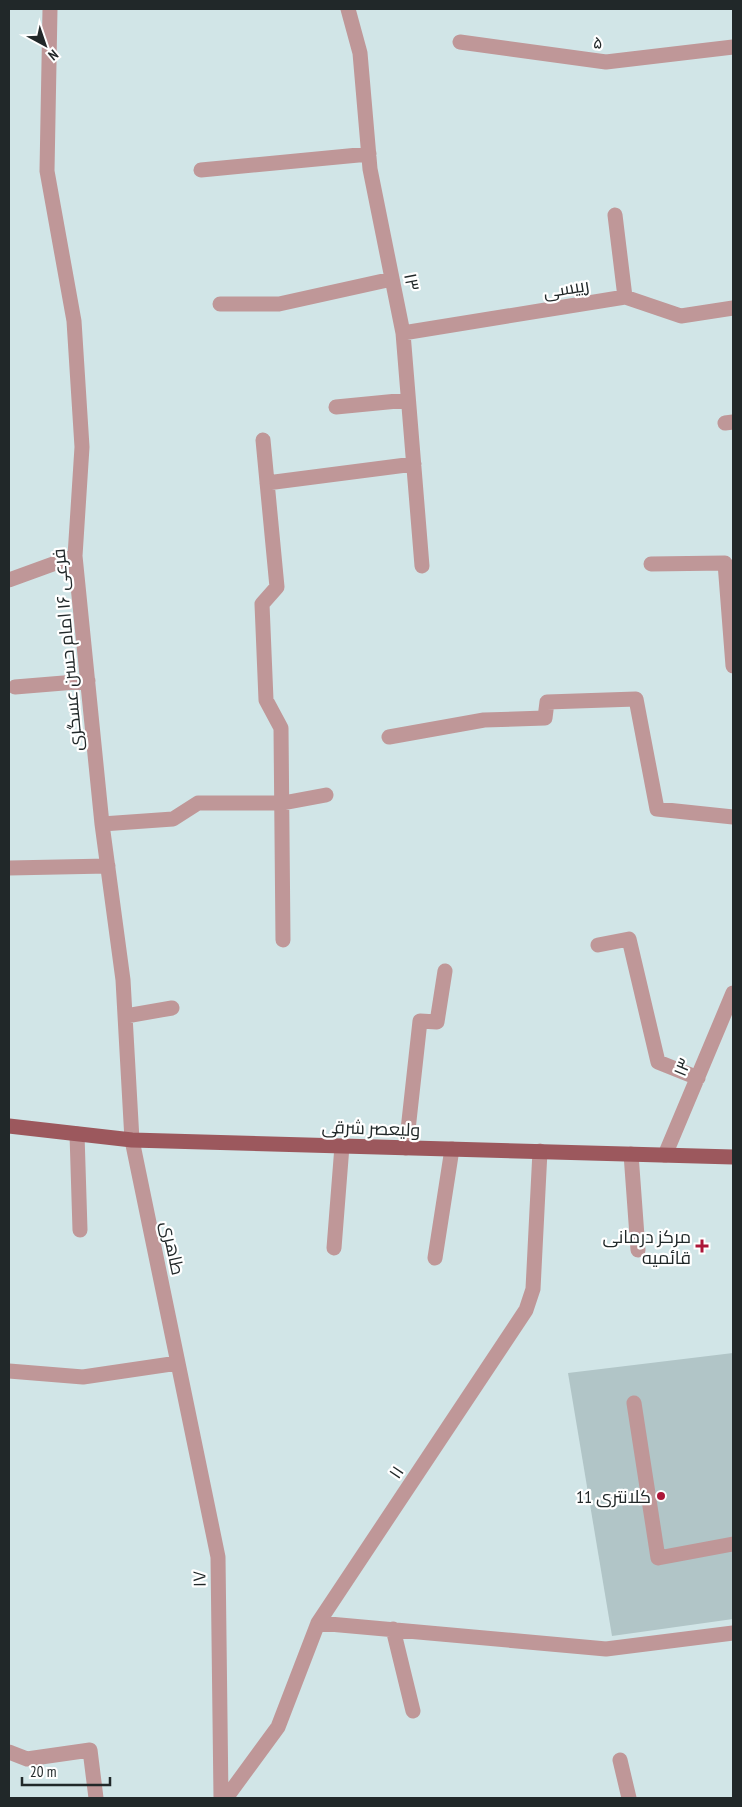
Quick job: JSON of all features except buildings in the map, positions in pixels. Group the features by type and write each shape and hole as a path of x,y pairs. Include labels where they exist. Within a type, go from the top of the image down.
{"main road":[{"name":"ولیعصر شرقی","path":"9,1126 132,1140 733,1157"}],"street":[{"name":"فرعی ۱۶ امام حسن عسگری","path":"50,9 47,170 74,321 82,447 76,556 102,824 124,980 132,1140"},
{"name":"۱۳","path":"348,9 360,53 370,168 403,333 422,566"},
{"name":"۵","path":"460,42 606,62 733,47"},
{"path":"200,170 369,154"},
{"path":"615,215 625,297"},
{"path":"220,304 278,304 392,279"},
{"name":"رییسی","path":"403,333 625,297 681,316 733,308"},
{"path":"336,407 408,400"},
{"path":"263,440 277,587 262,604 266,700 281,728 283,940"},
{"path":"267,484 414,464"},
{"path":"9,580 76,556"},
{"path":"650,564 725,563 733,666"},
{"path":"15,687 88,681"},
{"path":"389,737 484,720 545,718 547,702 636,699 657,809 733,817"},
{"path":"102,824 173,819 198,803 283,803 326,795"},
{"path":"9,868 108,866"},
{"path":"598,945 629,939 658,1062 698,1078"},
{"path":"406,1148 420,1021 437,1022 445,971"},
{"name":"۱۳","path":"665,1155 733,994"},
{"path":"126,1016 172,1008"},
{"path":"77,1134 80,1230"},
{"name":"طاهری","path":"132,1140 178,1363"},
{"path":"334,1248 342,1146"},
{"path":"435,1258 452,1148"},
{"name":"۱۱","path":"226,1798 278,1726 318,1623 526,1310 533,1289 540,1151"},
{"path":"631,1154 638,1250"},
{"path":"9,1371 83,1377 178,1363"},
{"name":"۱۷","path":"178,1363 218,1557 221,1798"},
{"path":"634,1403 658,1558 733,1544"},
{"path":"318,1623 606,1650 733,1633"},
{"path":"393,1629 413,1711"},
{"path":"9,1752 27,1759 90,1750 96,1798"},
{"path":"620,1760 629,1798"}],"place":[{"name":"مرکز درمانی قائمیه","path":"702,1246"},
{"name":"کلانتری 11","path":"661,1496"}]}
